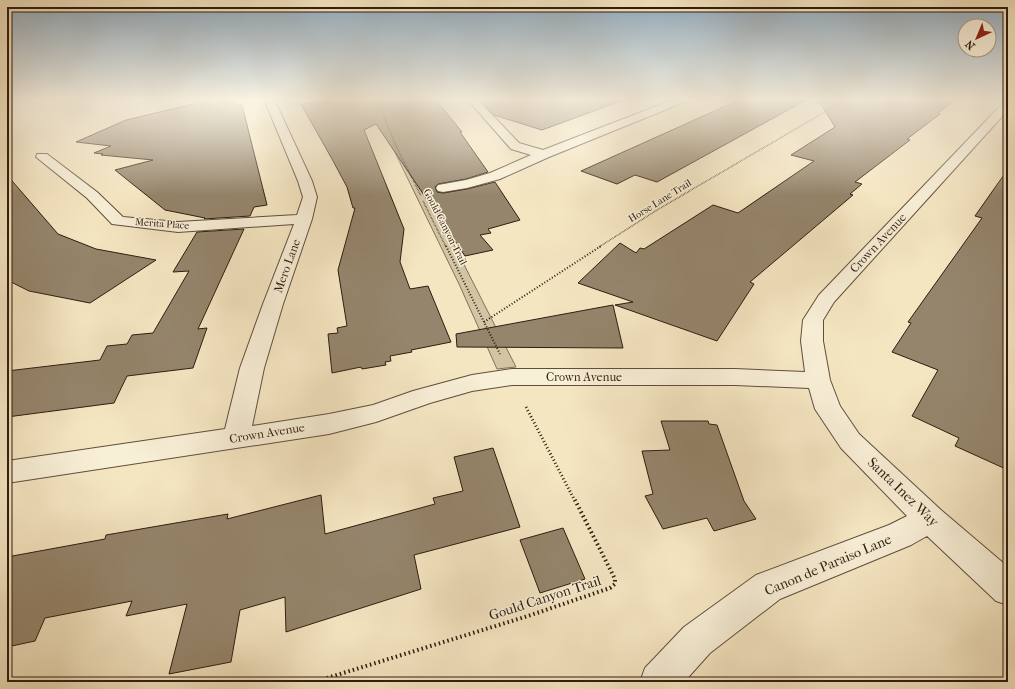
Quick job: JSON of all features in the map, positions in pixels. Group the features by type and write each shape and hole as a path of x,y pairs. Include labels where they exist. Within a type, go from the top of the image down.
{"street":[{"name":"Mero Lane","path":"236,438 252,368 273,304 304,219 310,197 305,181 283,131"},
{"path":"502,131 515,146 544,154"},
{"path":"443,188 467,184 495,176 601,131"},
{"name":"Crown Avenue","path":"7,472 329,424 376,413 472,382 512,377 735,377 818,380 812,341 813,320 826,299 983,131"},
{"name":"Merita Place","path":"42,157 92,195 118,221 178,227 304,219"},
{"name":"Santa Inez Way","path":"818,380 828,409 850,441 930,519 1008,589"},
{"name":"Canon de Paraiso Lane","path":"659,682 697,640 768,587 900,535 930,519"}],"path":[{"name":"Gould Canyon Trail","path":"390,131 416,188 500,355"},
{"name":"Horse Lane Trail","path":"484,322 658,210 791,131"},
{"name":"Gould Canyon Trail","path":"314,682 528,616 610,588 615,584 612,570 526,407"}],"shaded area":[{"path":"385,131 396,131 516,367 497,369 459,284"}],"building":[{"path":"101,131 249,131 267,205 254,207 250,216 204,219 205,218 165,210 115,170 153,160 101,155 103,154 94,153 111,146 76,142"},
{"path":"316,131 364,131 404,229 400,262 410,289 428,286 451,342 390,356 391,361 385,362 386,365 362,369 361,367 332,373 328,334 338,333 337,328 347,326 338,270 355,208 353,208 347,187"},
{"path":"381,131 462,132 460,132 488,172 466,179 438,184 435,187 437,192 443,193 467,189 495,182 520,220 488,229 491,233 480,235 493,250 465,256"},
{"path":"670,131 750,131 657,182 635,175 617,184 581,171"},
{"path":"828,131 917,131 907,139 910,140 855,182 862,184 850,194 853,195 750,282 754,284 717,341 615,305 633,302 578,283 620,243 636,253 640,248 644,249 713,205 738,213 814,161 791,155"},
{"path":"1008,169 1008,470 955,446 959,438 912,416 938,370 892,352 911,323 908,322 982,218 975,216"},
{"path":"7,175 58,234 96,249 156,260 90,303 29,291 7,280"},
{"path":"244,229 198,329 207,328 193,368 127,376 114,403 7,417 7,371 100,360 107,346 127,344 132,335 153,333 189,271 173,272 197,232"},
{"path":"613,305 623,348 457,347 456,334"},
{"path":"661,421 708,421 709,424 717,425 744,501 756,519 714,531 707,518 663,529 645,496 653,494 642,451 670,450"},
{"path":"493,448 520,527 414,555 421,589 286,632 285,597 240,610 231,662 169,674 187,604 126,616 132,601 45,618 35,641 7,647 7,557 105,539 106,535 228,514 227,519 321,495 325,534 435,504 433,498 463,491 454,457"},
{"path":"563,528 585,579 540,593 520,540"}]}
